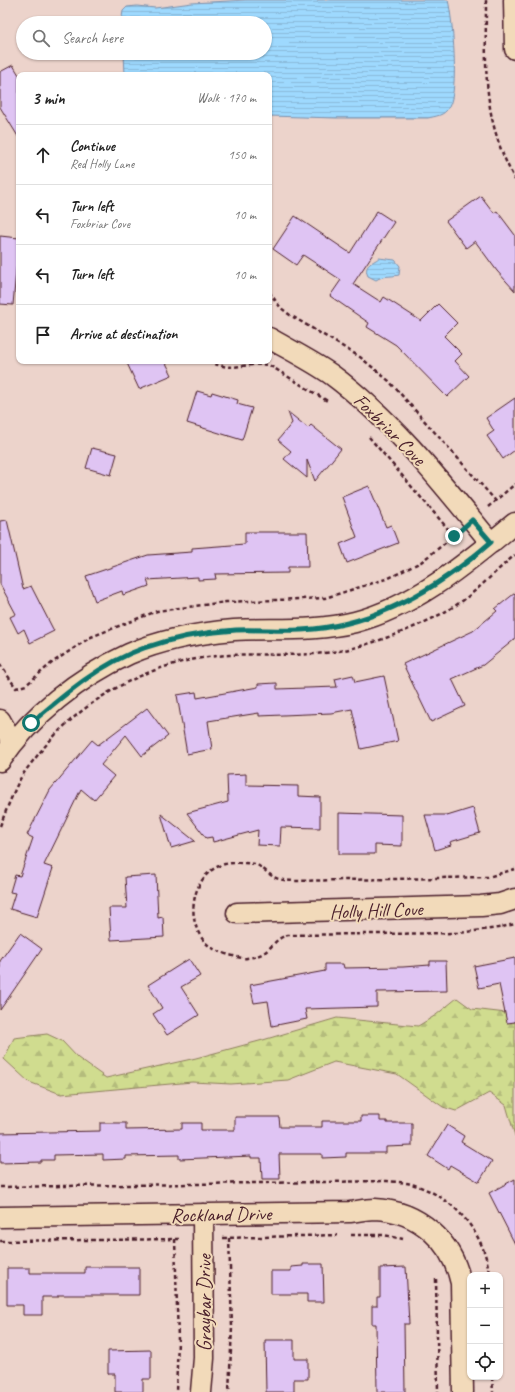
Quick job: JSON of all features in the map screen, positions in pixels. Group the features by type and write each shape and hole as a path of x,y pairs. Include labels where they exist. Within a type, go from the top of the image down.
{"street":[{"path":"514,0 515,49"},
{"name":"Foxbriar Cove","path":"272,340 332,375 373,409 422,460 491,542"},
{"path":"0,761 13,743 31,723 67,692 107,666 129,654 188,636 234,630 314,629 355,622 394,608 422,592 467,563 515,522"},
{"path":"0,720 13,743"},
{"name":"Holly Hill Cove","path":"236,913 481,906 500,904 515,899"},
{"name":"Rockland Drive","path":"0,1217 350,1212 373,1209 386,1210 404,1215 421,1223 436,1235 453,1257 461,1283 463,1392"},
{"name":"Graybar Drive","path":"201,1392 204,1358 203,1214"}],"path":[{"path":"486,0 487,79 491,108 496,137 515,180"},
{"path":"272,296 290,315 360,357 389,381 495,500"},
{"path":"213,364 217,366 238,368 256,364"},
{"path":"269,364 334,405"},
{"path":"364,431 454,536 515,484"},
{"path":"0,826 20,780 54,735 74,716 108,692 132,679 196,658 229,655 314,654 344,650 372,642 410,628 450,609 466,599 515,555"},
{"path":"0,1241 342,1235"},
{"path":"348,1235 384,1235 407,1240"},
{"path":"229,1238 232,1327 229,1392"},
{"path":"175,1239 178,1340 176,1392"},
{"path":"433,1273 436,1279 438,1392"},
{"path":"492,1380 493,1392"}],"green space":[{"path":"457,998 472,1009 515,1014 515,1136 506,1105 489,1093 456,1111 443,1107 397,1074 334,1062 288,1080 231,1084 192,1082 61,1094 29,1082 4,1059 14,1038 47,1034 62,1041 78,1058 106,1078 196,1058 337,1018 418,1026 436,1015"}],"water":[{"path":"246,0 448,0 452,23 454,55 454,86 449,107 442,114 428,118 272,116 272,72 125,72 124,60 272,60 272,16 122,16 123,11 127,7 137,6 155,8 192,3"},
{"path":"379,258 395,260 400,266 399,275 379,278 376,280 368,276 367,267"}],"building":[{"path":"13,65 17,72 16,133 0,107 0,72"},
{"path":"481,196 494,213 497,211 515,235 515,291 497,271 475,241 466,248 446,221"},
{"path":"377,211 394,222 353,284 381,302 384,297 421,321 438,304 457,323 444,336 462,354 455,361 469,376 447,397 396,345 367,327 369,323 330,296 341,280 303,255 296,265 273,249 295,216 350,253"},
{"path":"0,236 16,238 16,272 13,305 0,304"},
{"path":"127,364 166,364 172,375 139,389"},
{"path":"197,391 211,395 212,392 238,400 237,404 252,408 242,440 187,423"},
{"path":"515,398 515,450 503,459 487,436 494,431 486,418"},
{"path":"288,412 308,428 311,425 341,449 315,481 307,460 307,478 284,459 291,451 278,440 292,423"},
{"path":"92,448 117,454 111,475 86,468"},
{"path":"369,486 386,527 391,525 398,543 347,563 340,544 357,537 342,497"},
{"path":"7,520 23,589 31,586 54,631 30,643 24,629 18,633 10,617 16,614 0,584 0,521"},
{"path":"245,532 307,532 308,567 288,567 288,573 215,574 216,579 198,580 198,577 147,580 149,586 123,595 122,591 95,601 86,576 148,555 192,552 192,548 245,544"},
{"path":"515,593 515,639 483,665 452,679 465,706 431,722 403,664 473,631 497,611 495,609"},
{"path":"353,675 355,682 384,676 398,741 361,749 352,709 331,713 259,716 259,713 208,721 212,749 187,754 177,695 196,692 197,698 258,687 258,684 277,683 277,689 337,687 335,679"},
{"path":"147,708 168,736 142,756 126,735 101,765 114,776 94,800 81,789 44,865 53,868 37,917 10,909 15,893 10,892 15,875 20,876 33,838 27,835 50,790 92,740 98,745"},
{"path":"246,774 246,785 298,786 298,796 320,797 320,828 281,827 280,846 257,845 258,830 213,842 212,837 206,838 187,813 228,802 227,775"},
{"path":"473,808 480,833 450,842 451,845 435,850 425,815 447,816"},
{"path":"339,813 402,815 402,846 375,845 375,854 339,854"},
{"path":"161,814 195,841 171,848"},
{"path":"156,875 158,918 163,917 164,937 111,940 109,908 127,908 125,877"},
{"path":"20,933 42,949 0,1010 0,961"},
{"path":"515,958 515,1022 507,1023 499,984 479,988 474,966"},
{"path":"189,959 200,976 181,987 199,1015 167,1035 153,1014 162,1008 148,985"},
{"path":"430,961 446,961 447,991 377,992 377,1007 305,1009 307,1019 272,1026 268,1001 254,1003 250,985 325,971 325,964 343,964 344,968 403,967 430,965"},
{"path":"361,1116 380,1116 380,1121 387,1121 387,1123 412,1123 412,1146 386,1147 386,1153 346,1153 346,1157 322,1158 322,1154 279,1154 280,1179 262,1179 261,1158 251,1158 251,1156 179,1159 179,1155 126,1156 126,1159 103,1160 103,1154 54,1155 54,1160 41,1160 41,1162 0,1163 0,1133 100,1131 100,1123 126,1123 126,1130 182,1129 182,1123 201,1123 201,1130 235,1130 235,1117 279,1117 280,1127 322,1127 322,1121 361,1121"},
{"path":"447,1125 464,1136 461,1142 492,1161 479,1182 450,1165 448,1169 428,1156"},
{"path":"515,1179 515,1244 489,1193"},
{"path":"303,1264 323,1264 324,1302 307,1302 307,1294 271,1294 271,1271 291,1271 291,1267 303,1266"},
{"path":"85,1267 139,1267 139,1295 58,1295 58,1297 42,1297 42,1315 23,1315 23,1305 7,1305 7,1268 30,1268 30,1273 85,1273"},
{"path":"406,1267 409,1324 404,1324 405,1392 377,1392 376,1324 372,1324 372,1306 377,1306 377,1297 380,1297 380,1268"},
{"path":"265,1340 294,1340 294,1359 308,1359 308,1379 294,1379 294,1392 266,1392"},
{"path":"151,1350 151,1379 143,1379 143,1392 115,1392 115,1374 108,1374 108,1351"}],"route":[{"path":"31,723 67,692 107,666 144,648 188,636 234,630 314,629 355,622 394,608 467,563 491,542 472,520 454,536"}]}
